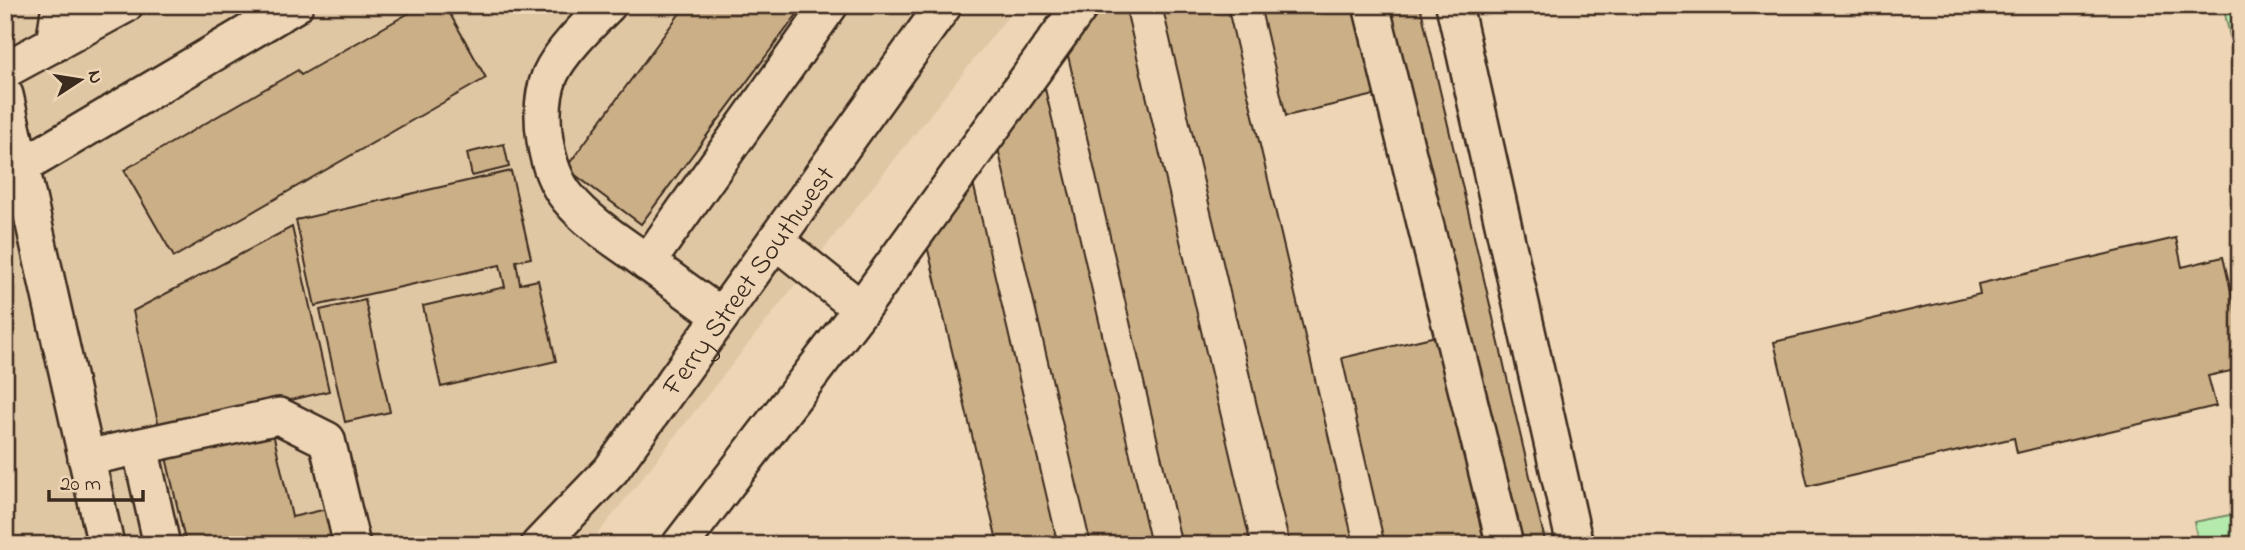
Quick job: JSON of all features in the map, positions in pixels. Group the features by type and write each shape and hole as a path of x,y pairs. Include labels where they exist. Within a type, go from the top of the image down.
{"street":[{"path":"54,44 60,5"},
{"path":"5,70 125,5"},
{"path":"13,169 295,5"},
{"path":"608,5 569,48 551,73 542,99 550,164 567,197 598,227 721,316"},
{"path":"647,263 830,5"},
{"name":"Ferry Street Southwest","path":"539,545 611,470 944,5"},
{"path":"680,545 861,309 1081,5"},
{"path":"1371,5 1505,545"},
{"path":"1454,5 1575,545"},
{"path":"5,96 13,169 106,545"},
{"path":"776,241 861,309"},
{"path":"86,458 279,416 327,440 352,545"},
{"path":"140,447 162,545"}],"shaded area":[{"path":"5,5 1017,5 589,545 5,545"}],"green space":[{"path":"2223,5 2240,5 2240,81"},
{"path":"2240,513 2240,545 2199,545 2194,522"}],"building":[{"path":"423,5 445,5 486,78 174,257 124,170 298,70 301,75"},
{"path":"686,5 804,5 641,224 566,168"},
{"path":"1097,5 1125,5 1251,545 1182,545 1066,47"},
{"path":"1162,5 1227,5 1354,545 1290,545"},
{"path":"1260,5 1358,5 1379,94 1286,116"},
{"path":"1389,5 1420,5 1546,545 1515,545"},
{"path":"1043,80 1151,545 1091,545 996,140"},
{"path":"504,144 509,167 472,176 467,153"},
{"path":"511,171 531,258 516,261 520,284 538,280 556,361 441,387 423,306 505,287 500,265 315,306 296,220"},
{"path":"971,174 1058,545 998,545 925,237"},
{"path":"292,227 329,391 160,431 133,311"},
{"path":"2176,238 2182,267 2223,257 2240,329 2240,369 2208,376 2216,406 2017,453 2014,438 1808,486 1774,342 1980,294 1978,284"},
{"path":"365,300 390,412 345,422 320,310"},
{"path":"1436,336 1485,545 1385,545 1342,358"},
{"path":"273,433 292,517 327,509 335,545 186,545 166,457"}]}
